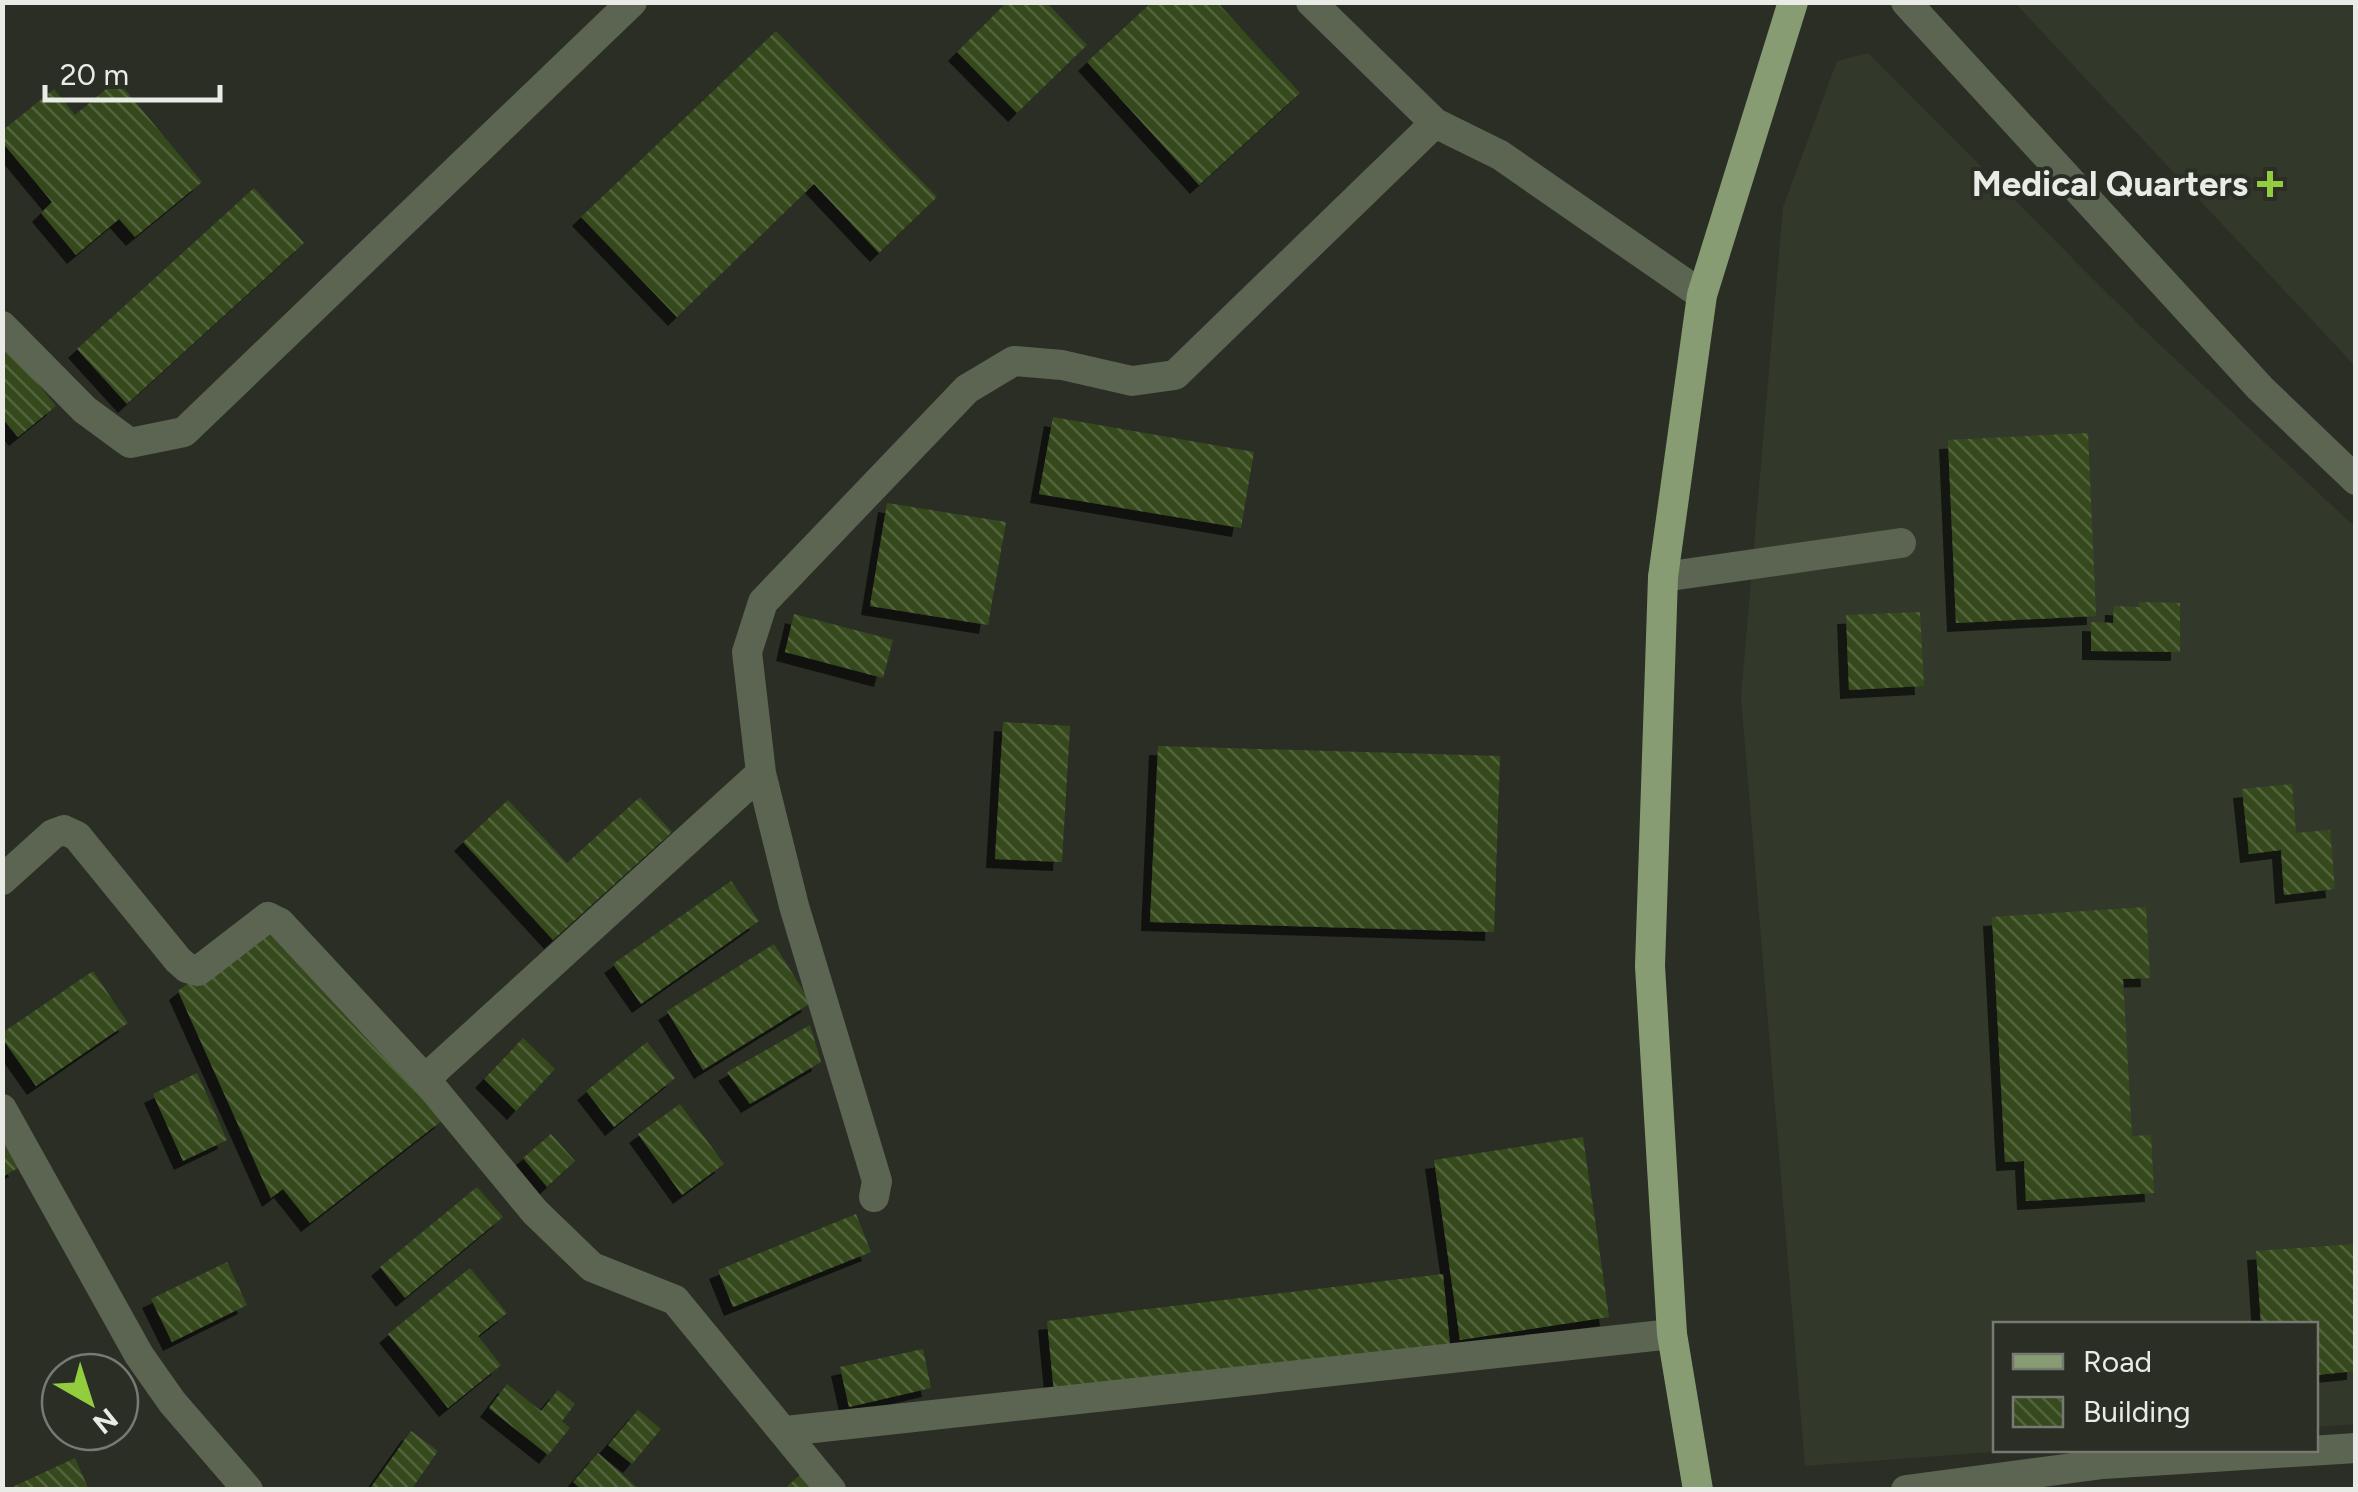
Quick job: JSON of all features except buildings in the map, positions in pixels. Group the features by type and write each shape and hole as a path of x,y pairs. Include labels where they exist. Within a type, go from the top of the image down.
{"main road":[{"path":"1698,1490 1672,1334 1650,966 1663,577 1702,294 1793,2"}],"street":[{"path":"2,326 85,410 130,443 184,432 632,2"},
{"path":"1311,2 1435,123 1500,156 1702,294"},
{"path":"1906,2 2260,388 2356,480"},
{"path":"874,1197 876,1181 794,906 761,773 746,652 763,602 967,389 1014,361 1062,365 1132,381 1175,375 1435,123"},
{"path":"1663,577 1901,543"},
{"path":"424,1079 761,773"},
{"path":"2,880 52,834 64,830 77,836 178,960 198,971 268,918 280,924 424,1079 535,1212 592,1267 676,1300 830,1490"},
{"path":"2,1109 139,1355 172,1402 248,1490"},
{"path":"786,1432 1672,1334"},
{"path":"1906,1490 2110,1476 2356,1448"}],"shaded area":[{"name":"Medical Quarters","path":"2015,3 2355,3 2355,366"},
{"path":"1868,53 2142,328 2355,527 2356,1424 2318,1427 2318,1322 1993,1322 1993,1452 1805,1466 1741,697 1783,207 1837,61"}],"place":[{"name":"Medical Quarters","path":"2270,184"}]}
